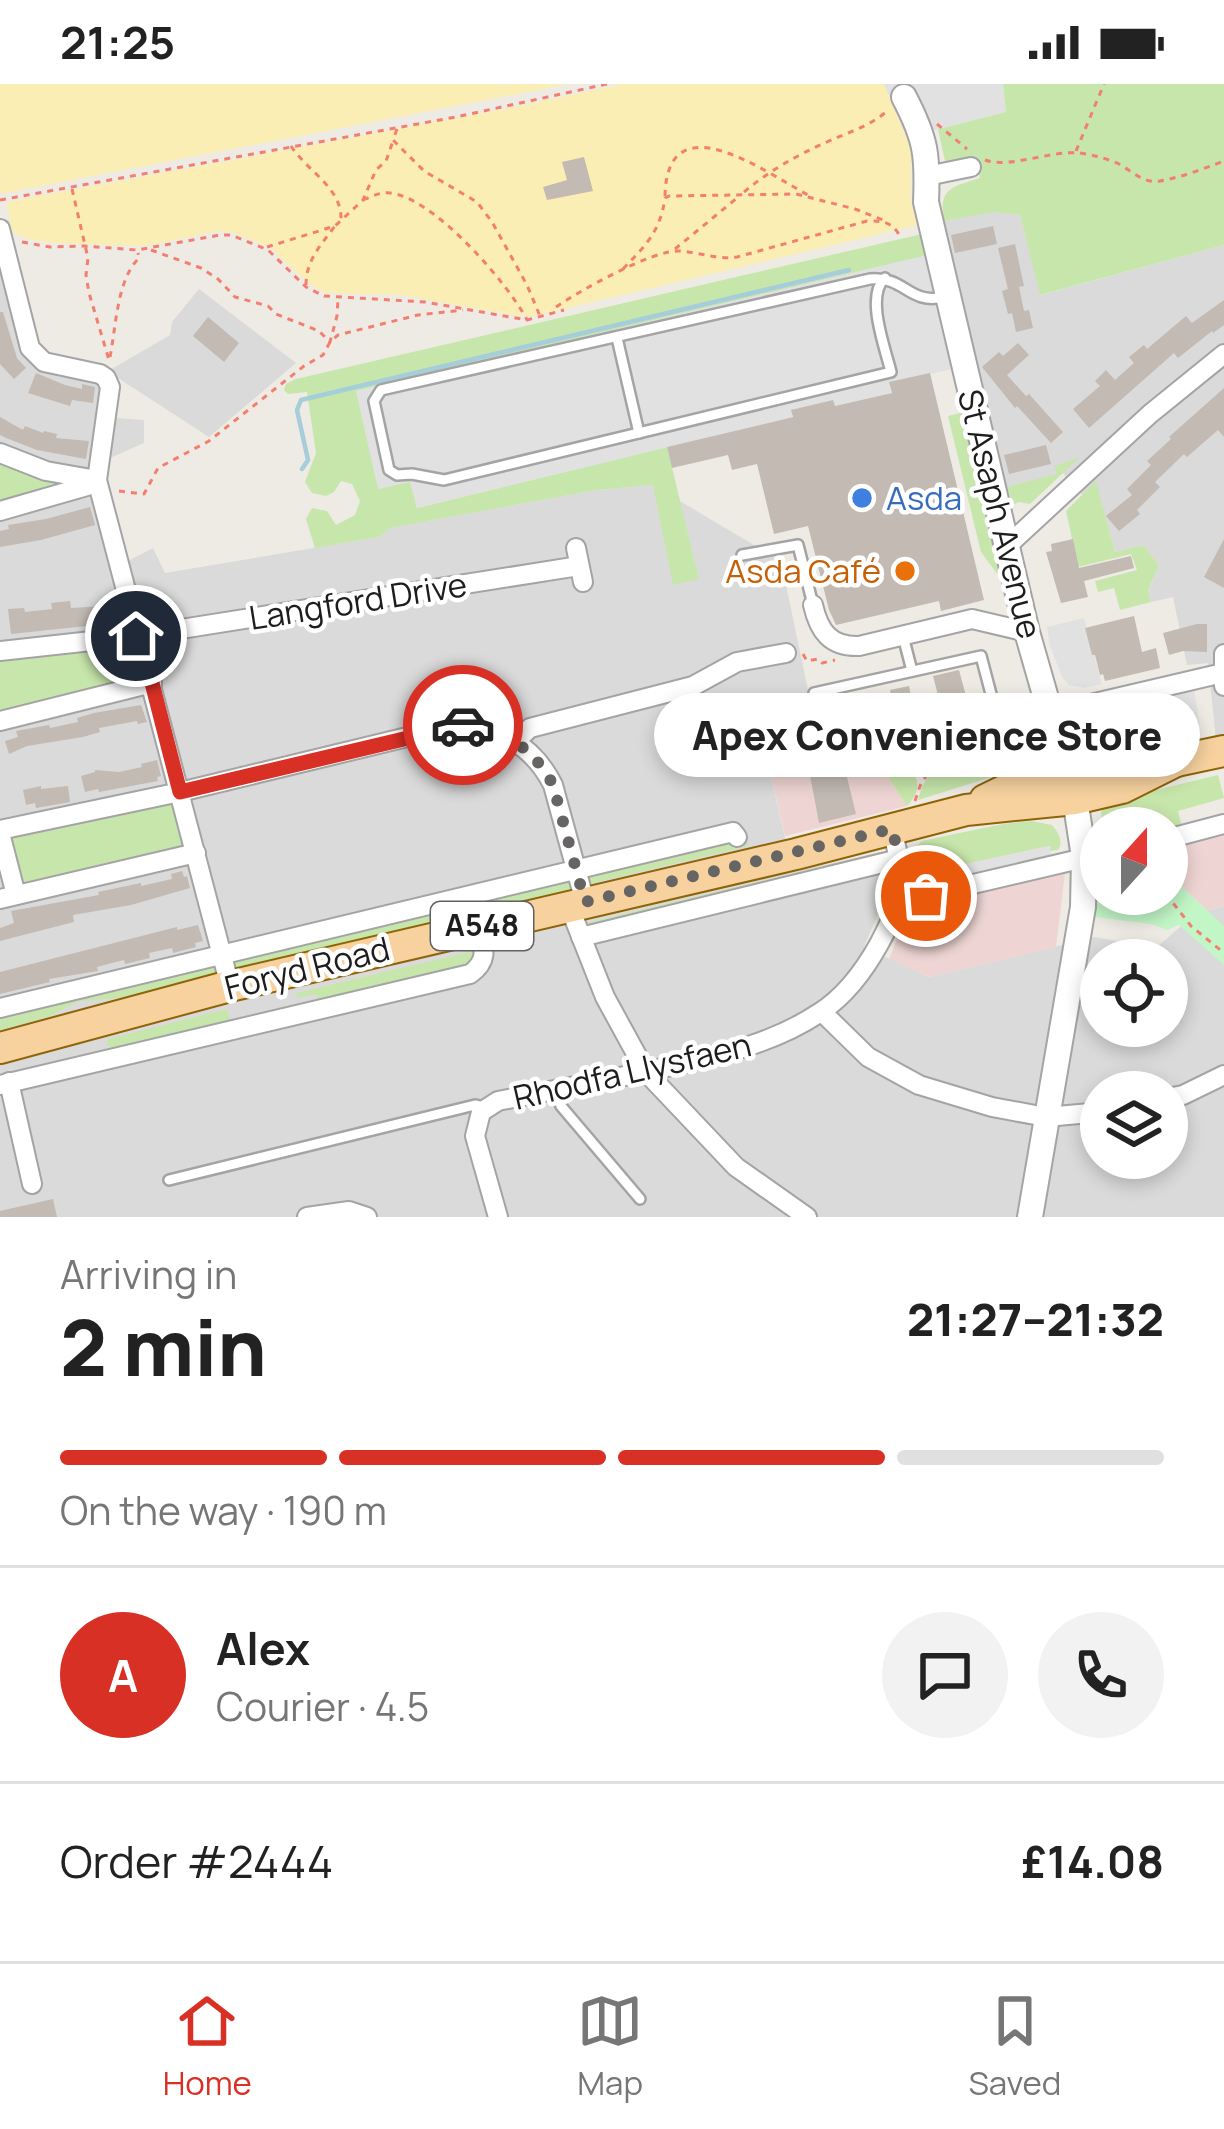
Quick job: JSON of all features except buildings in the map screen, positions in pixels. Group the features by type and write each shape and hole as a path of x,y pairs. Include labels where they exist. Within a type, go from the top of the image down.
{"main road":[{"name":"Foryd Road","path":"0,1048 64,1035 230,986 577,904 896,844 966,810 1089,778 1104,779 1223,754"}],"street":[{"name":"St Asaph Avenue","path":"900,99 924,140 926,202 947,297 1028,632 1080,817"},
{"path":"927,176 971,167"},
{"path":"2,231 30,348 44,362 106,367 110,387 98,484 230,986"},
{"path":"1007,546 1150,414 1224,355"},
{"path":"0,453 98,484"},
{"path":"0,511 98,484"},
{"name":"Langford Drive","path":"0,650 136,636 579,565"},
{"path":"813,605 817,621 832,642 847,646 972,619 1028,632"},
{"path":"516,741 530,728 615,713 693,686 760,651 786,653"},
{"path":"1224,654 1224,686"},
{"path":"1049,704 1223,673"},
{"path":"0,721 152,683"},
{"path":"196,853 8,897 0,832 453,726 489,729 516,741 531,752 553,785 576,869 581,937 605,997 646,1072 736,1167 807,1217"},
{"path":"1188,833 1224,824"},
{"path":"0,1008 733,832 737,837"},
{"path":"581,937 896,844"},
{"name":"Rhodfa Llysfaen","path":"497,1217 475,1136 481,1112 498,1101 737,1051 822,1012 862,975 887,928 902,892 896,844"},
{"path":"902,892 926,896 1080,859"},
{"name":"St Asaph Avenue","path":"1030,1217 1082,915"},
{"path":"31,1184 5,1084 470,974 485,955 479,927"},
{"path":"822,1012 868,1058 919,1085 1046,1117 1080,1114"},
{"path":"64,1035 104,1060"},
{"path":"1188,1093 1224,1075"},
{"path":"308,1217 354,1215"}],"lane":[{"path":"885,278 877,286 874,301 891,372 444,480 389,470 374,400 381,390 870,279 885,278 925,300 947,297"},
{"path":"617,338 639,433"},
{"path":"742,555 798,545 813,605"},
{"path":"903,636 912,671"},
{"path":"814,693 981,656 991,694"},
{"path":"64,1035 79,1014 100,1009 141,1012"},
{"path":"556,1090 560,1106 640,1199"},
{"path":"169,1180 475,1105 488,1108"}],"path":[{"path":"0,200 607,84"},
{"path":"1076,153 1103,84"},
{"path":"556,307 622,270 674,250 768,173 824,142 873,123 900,99"},
{"path":"927,115 965,148 994,163 1076,153 1100,157 1150,181 1192,174 1224,161"},
{"path":"363,200 376,170 386,161 397,127"},
{"path":"393,140 424,171 477,202 527,285 541,318"},
{"path":"291,146 338,197 338,223"},
{"path":"622,270 662,219 672,160 694,146 719,150 813,198"},
{"path":"71,187 106,367"},
{"path":"306,287 312,255 338,223 363,200 390,193 422,204 481,258 527,320"},
{"path":"665,198 796,194 885,221 900,236"},
{"path":"674,250 724,259 867,221 885,221"},
{"path":"262,248 338,223"},
{"path":"2,231 26,243 50,247 137,250 232,235 277,256 306,287 324,296 425,302 527,320 564,310"},
{"path":"148,249 201,268 235,297 268,305 276,314 319,332 330,342"},
{"path":"106,367 123,284 139,258 137,250"},
{"path":"98,484 143,494 158,468 209,441 315,362 330,342 338,298"},
{"path":"330,342 351,331 418,315 468,310"},
{"path":"786,653 800,650 807,661 822,663 844,658 847,646"},
{"path":"914,804 938,756 1014,739 1049,704"},
{"path":"1182,915 1224,953"}],"shaded area":[{"path":"884,84 1003,84 1006,112 907,137"},
{"path":"994,211 1020,215 1041,295 1224,245 1224,738 1216,740 1208,663 1187,665 1173,597 1151,602 1148,592 1159,565 1143,545 1115,552 1096,483 1082,495 1063,473 1007,487 944,221"},
{"path":"9,220 34,338 49,355 110,370 170,335 172,322 199,289 296,363 209,437 118,378 116,418 144,420 144,443 110,458 108,469 126,562 153,548 165,573 379,537 389,528 597,490 653,485 781,561 814,719 762,738 793,872 881,852 886,895 864,947 929,977 1080,941 1080,1047 1188,1047 1188,939 1166,939 1196,913 1224,906 1224,1217 0,1217 0,222"},
{"path":"927,255 953,369 890,382 891,393 835,406 833,400 792,410 792,417 417,508 410,482 378,489 356,391"},
{"path":"1084,618 1102,684 1085,688 1069,685 1062,677 1047,627"},
{"path":"1194,690 1200,727 1129,746 1121,706"},
{"path":"826,717 857,751 868,748 907,806 785,836 762,737"},
{"path":"1224,835 1224,906 1207,910 1188,892 1188,844"},
{"path":"1049,846 1052,858 930,886 927,872"},
{"path":"1065,873 1056,947 929,977 889,959 910,909"}],"green space":[{"path":"1003,84 1224,84 1224,245 1040,295 1020,215 994,212 944,221 943,201 950,190 980,178 974,159 945,161 938,129 1005,112"},
{"path":"922,234 935,288 378,489 410,481 417,508 667,447 699,579 673,585 653,485 597,490 390,528 379,537 315,548 306,519 312,508 327,511 336,525 355,515 360,501 352,484 341,481 326,496 312,493 305,482 316,453 307,392 288,394 286,384"},
{"path":"964,412 1004,583 981,552 948,416"},
{"path":"1080,457 1030,504 1013,505 1007,487 1056,474 1055,466"},
{"path":"0,462 81,481 0,505"},
{"path":"1096,481 1115,552 1143,545 1159,565 1148,591 1151,602 1120,610 1114,588 1098,592 1095,581 1137,570 1131,554 1078,567 1066,511"},
{"path":"131,646 147,677 0,717 0,657"},
{"path":"847,711 853,735 862,733 866,744 890,739 913,772 917,788 907,806 869,749 857,752 826,718 814,719"},
{"path":"1035,713 1038,756 1030,765 918,800 938,759 1015,741"},
{"path":"1218,775 1224,798 1188,808 1105,807 1110,801"},
{"path":"175,797 185,847 24,887 19,883 10,834"},
{"path":"1031,821 1052,825 1060,840 1058,850 1050,851 1050,846 927,873 928,881 917,874 914,851 921,841"},
{"path":"725,839 727,845 747,841 748,846 589,884 591,873"},
{"path":"881,855 586,927 590,922"},
{"path":"563,878 571,882 570,889 234,972 234,961"},
{"path":"1188,893 1224,926 1224,965 1179,925 1167,930 1095,917 1188,915"},
{"path":"478,950 475,962 458,970 319,1003 316,994 297,998 296,993"},
{"path":"212,965 219,975 122,998 79,1001 48,1017 0,1030 0,1015"},
{"path":"227,1009 231,1024 115,1052 106,1044 108,1039"}],"sand":[{"path":"0,84 570,84 0,194"},
{"path":"623,84 884,84 911,149 911,202 918,225 534,316 401,295 325,293 271,248 232,232 145,246 54,243 11,231 7,202"}],"waterway":[{"path":"302,469 308,460 297,410 301,400 849,270"}],"way so far":[{"path":"463,725 489,729 516,741 544,768 553,785 585,902 892,829 902,868 902,892 926,896"}],"place":[{"name":"Asda","path":"862,498"},
{"name":"Asda Café","path":"905,571"},
{"name":"Apex Convenience Store","path":"926,896"}],"route":[{"path":"136,636 180,792 463,725"}]}
